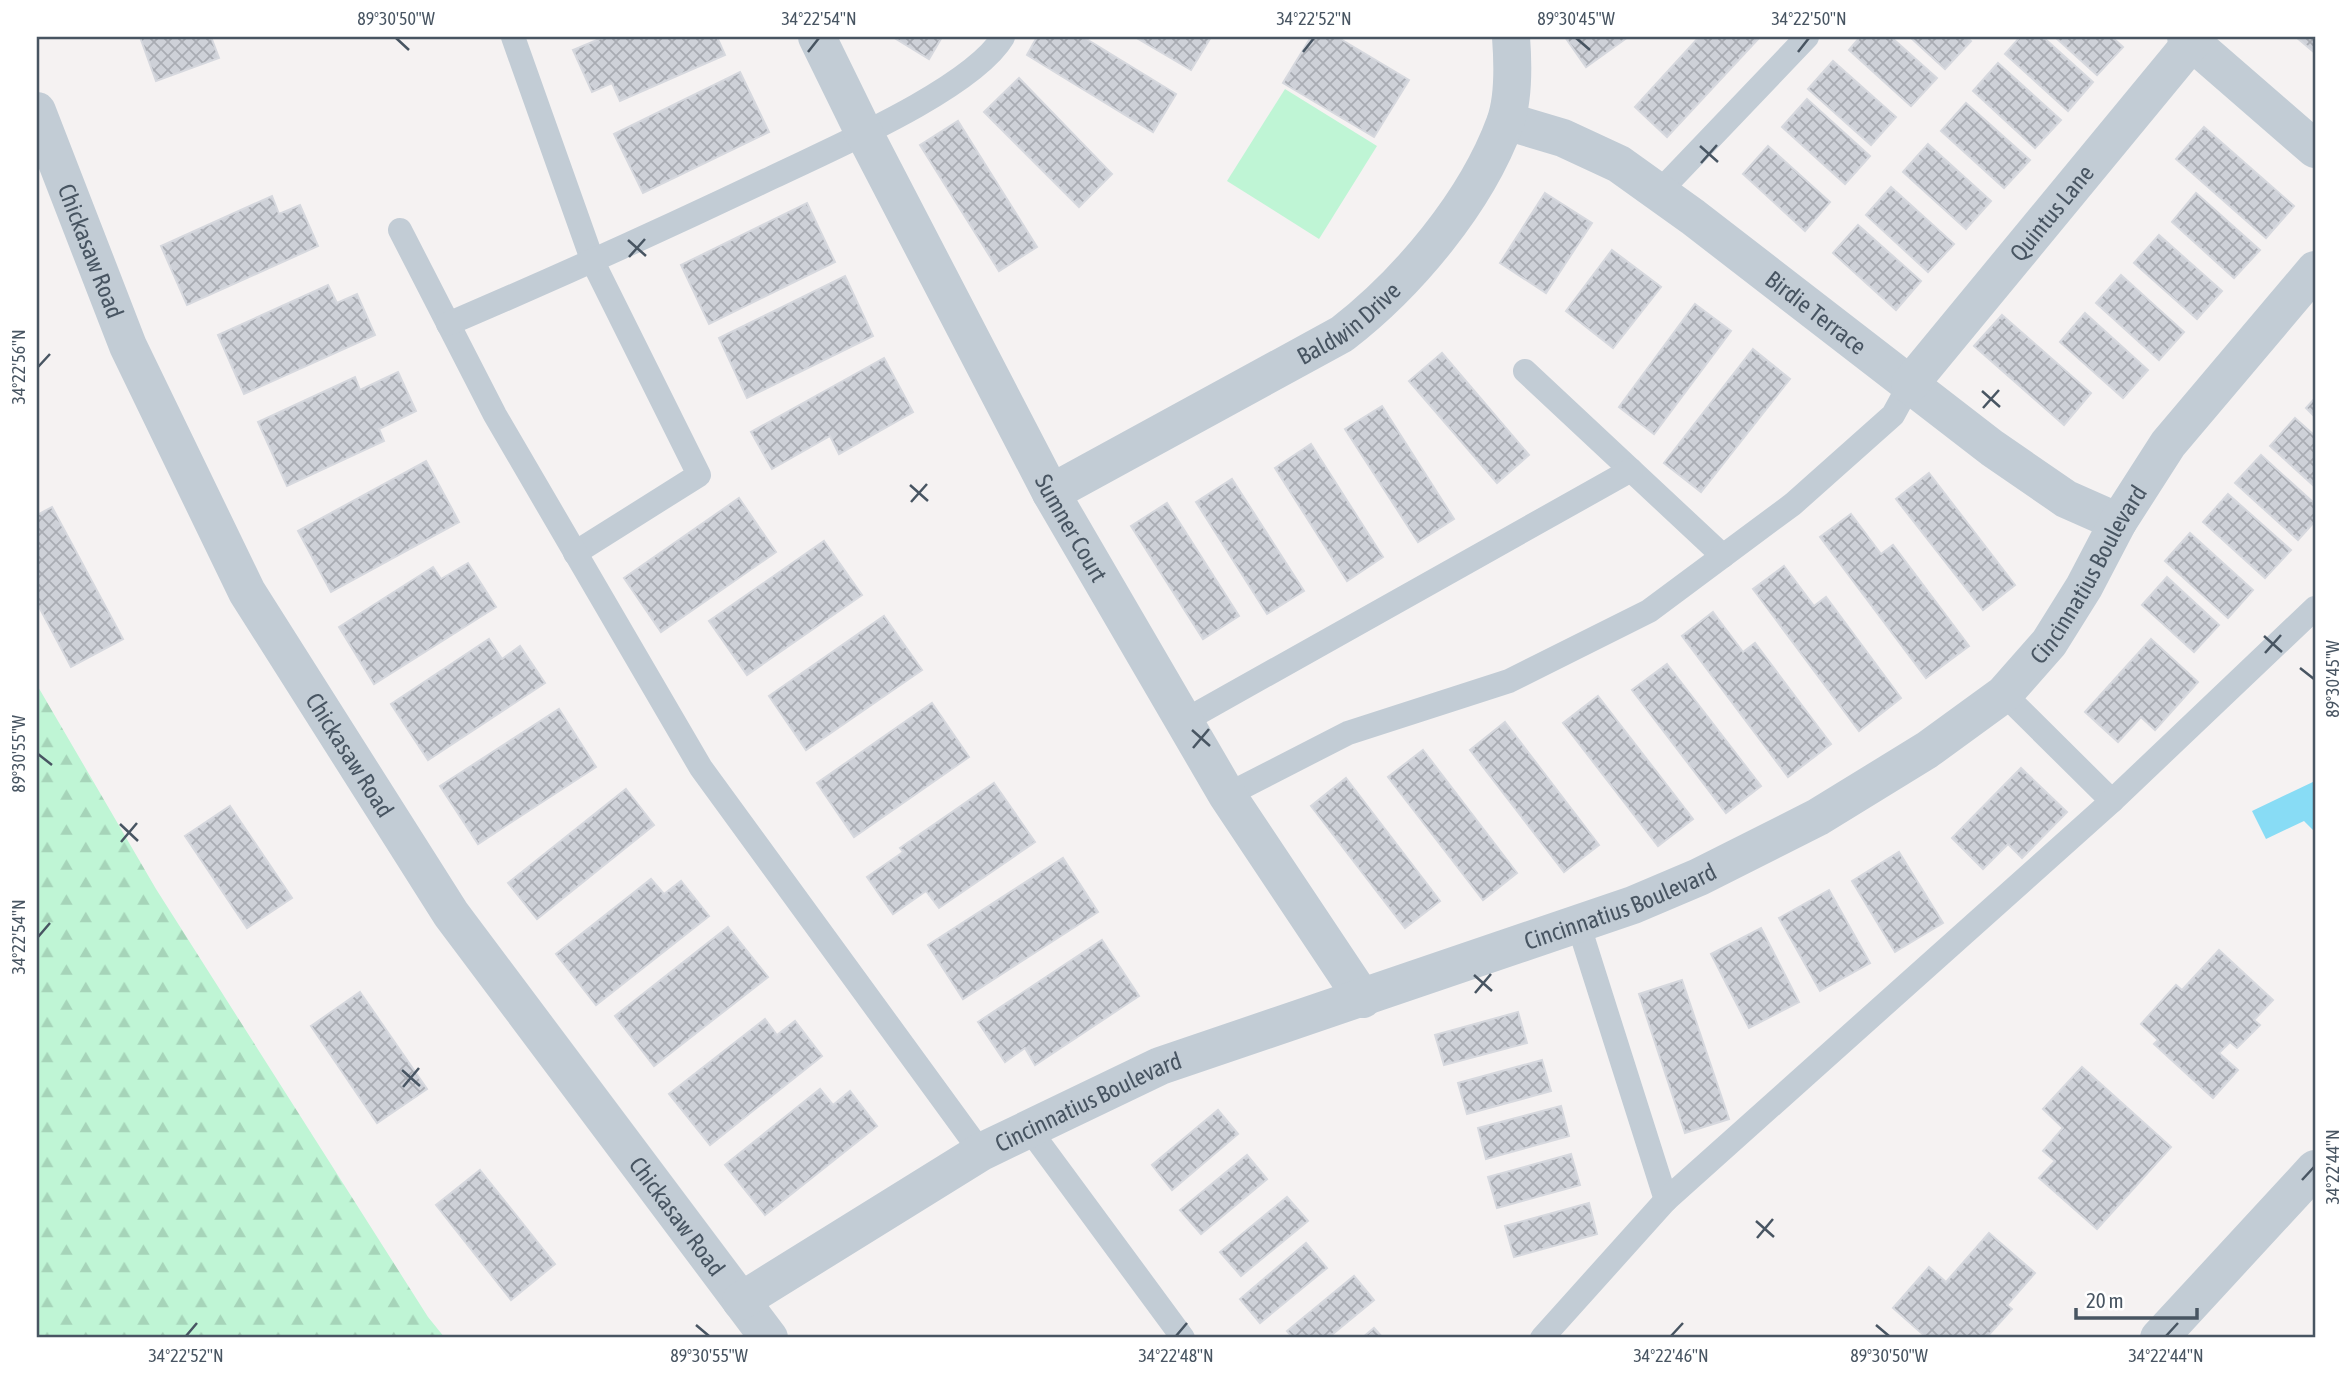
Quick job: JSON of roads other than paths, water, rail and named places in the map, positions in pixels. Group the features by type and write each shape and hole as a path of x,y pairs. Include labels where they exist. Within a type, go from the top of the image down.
{"street":[{"name":"Sumner Court","path":"817,37 864,134 1051,493 1227,794 1363,999"},
{"name":"Baldwin Drive","path":"1051,493 1342,334 1374,309 1425,254 1452,218 1474,184 1506,121 1512,60 1511,37"},
{"path":"2189,39 2315,149"},
{"name":"Quintus Lane","path":"1910,384 2189,39"},
{"name":"Chickasaw Road","path":"37,111 128,346 247,592 451,914 769,1338"},
{"name":"Birdie Terrace","path":"1506,121 1563,138 1619,164 2066,499 2118,522"},
{"name":"Cincinnatius Boulevard","path":"741,1301 981,1152 1160,1066 1633,905 1699,877 1818,817 1927,750 2004,694 2049,643 2084,587 2118,522 2168,444 2315,270"},
{"path":"2158,1338 2315,1169"}],"lane":[{"path":"513,37 593,262 699,475 575,553"},
{"path":"448,324 593,262 864,134 970,73 1003,37"},
{"path":"1659,192 1807,37"},
{"path":"400,230 495,415 701,768 981,1152"},
{"path":"1525,371 1723,556"},
{"path":"1227,794 1348,733 1509,681 1649,611 1793,504 1893,415 1910,384"},
{"path":"1184,722 1631,470"},
{"path":"1542,1338 1665,1200 2112,802 2315,608"},
{"path":"2004,694 2112,802"},
{"path":"1578,923 1665,1200"},
{"path":"1029,1129 1184,1338"}],"water":[{"path":"2315,781 2315,832 2304,821 2266,839 2252,811"}]}
